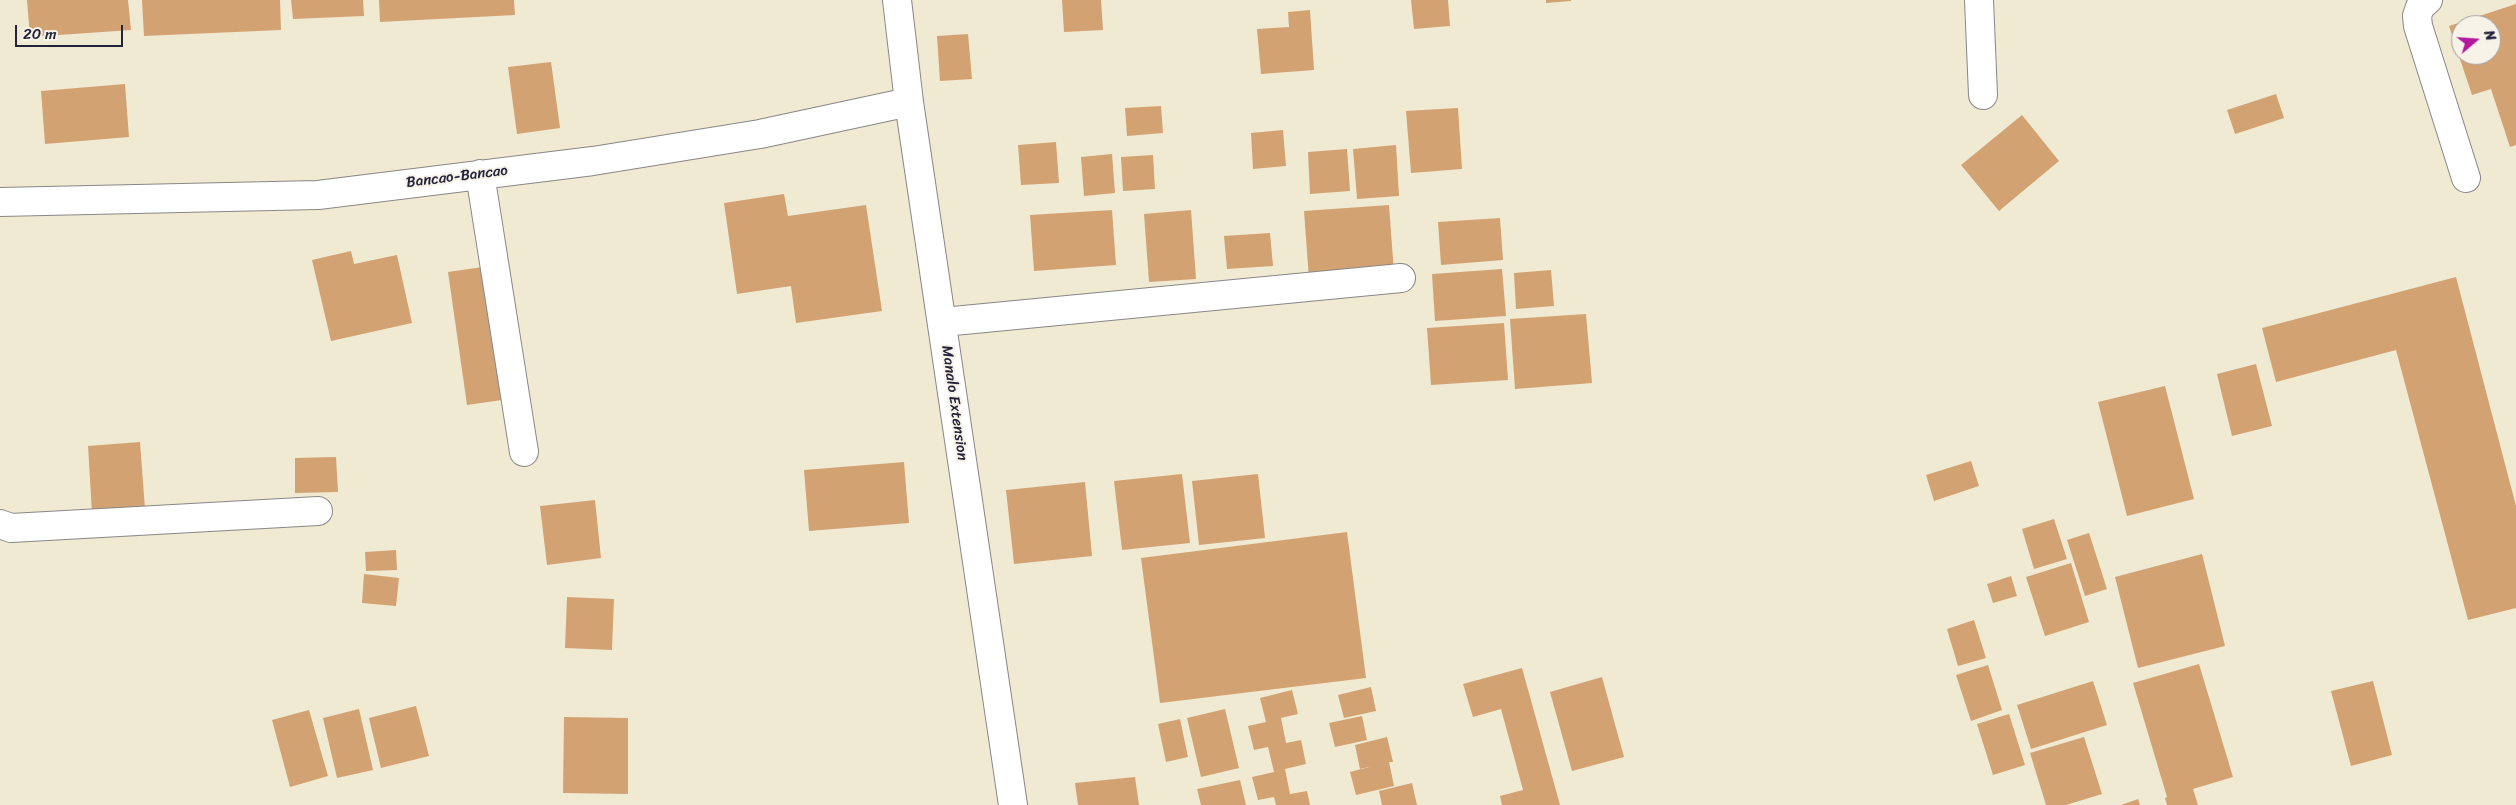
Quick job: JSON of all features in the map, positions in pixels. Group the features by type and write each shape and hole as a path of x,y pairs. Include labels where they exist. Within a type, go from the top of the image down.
{"street":[{"name":"Manalo Extension","path":"897,0 909,102 1013,805"},
{"path":"1979,0 1983,95"},
{"path":"2428,0 2420,7 2417,16 2418,26 2466,178"},
{"name":"Bancao-Bancao","path":"0,202 318,194 593,161 760,134 909,102"},
{"path":"480,174 524,452"},
{"path":"942,322 1401,278"},
{"path":"0,524 11,528 318,511"}],"building":[{"path":"27,0 128,0 131,30 30,37"},
{"path":"142,0 280,0 281,30 144,36"},
{"path":"291,0 363,0 364,16 293,19"},
{"path":"379,0 514,0 515,15 380,22"},
{"path":"1062,0 1101,0 1103,30 1064,32"},
{"path":"1411,0 1448,0 1450,26 1414,29"},
{"path":"1546,0 1571,0 1571,1 1546,3"},
{"path":"2516,4 2516,145 2510,147 2491,89 2472,95 2462,65 2501,65 2501,15 2482,15"},
{"path":"1310,10 1314,70 1261,74 1257,29 1289,27 1288,12"},
{"path":"968,34 972,79 940,81 937,36"},
{"path":"551,62 560,128 517,134 508,67"},
{"path":"125,84 129,137 45,144 41,91"},
{"path":"2276,94 2284,118 2235,134 2227,110"},
{"path":"1161,106 1163,133 1127,136 1125,108"},
{"path":"1458,108 1462,169 1411,173 1406,111"},
{"path":"2022,115 2059,161 1999,211 1961,165"},
{"path":"1283,130 1286,166 1253,169 1251,133"},
{"path":"1056,142 1059,183 1021,185 1018,145"},
{"path":"1396,145 1399,196 1357,199 1353,149"},
{"path":"1347,149 1350,191 1310,194 1308,152"},
{"path":"1112,154 1115,193 1084,196 1081,157"},
{"path":"1153,155 1155,189 1123,191 1121,157"},
{"path":"784,194 788,216 866,205 882,311 796,323 791,286 737,294 724,203"},
{"path":"1389,205 1394,273 1309,279 1304,211"},
{"path":"1112,210 1116,265 1034,271 1030,215"},
{"path":"1191,210 1196,279 1149,282 1144,214"},
{"path":"1500,218 1503,260 1441,265 1438,222"},
{"path":"1270,233 1273,266 1227,269 1224,236"},
{"path":"351,251 354,264 397,255 412,323 331,341 312,260"},
{"path":"483,267 502,400 467,405 448,272"},
{"path":"1502,269 1506,316 1435,321 1432,274"},
{"path":"1551,270 1554,306 1516,309 1514,273"},
{"path":"2456,277 2516,506 2516,608 2468,620 2396,350 2276,382 2262,328"},
{"path":"1586,314 1592,383 1515,389 1510,319"},
{"path":"1504,323 1508,380 1431,385 1427,328"},
{"path":"2256,364 2272,426 2232,436 2217,374"},
{"path":"2165,386 2194,499 2127,516 2098,402"},
{"path":"140,442 145,509 92,513 88,446"},
{"path":"336,457 338,492 295,493 295,458"},
{"path":"1971,461 1979,486 1934,501 1926,475"},
{"path":"904,462 909,523 809,531 804,470"},
{"path":"1182,474 1190,543 1122,550 1114,481"},
{"path":"1258,474 1265,538 1199,545 1192,481"},
{"path":"1085,482 1092,556 1014,564 1006,490"},
{"path":"595,500 601,558 547,565 540,506"},
{"path":"2054,519 2067,559 2034,569 2022,529"},
{"path":"1347,532 1366,678 1160,703 1141,558"},
{"path":"2089,533 2107,589 2085,596 2067,540"},
{"path":"396,550 397,570 366,571 365,552"},
{"path":"2202,554 2225,646 2138,668 2115,577"},
{"path":"2071,563 2089,622 2045,636 2026,577"},
{"path":"364,574 399,578 396,606 362,603"},
{"path":"2011,576 2017,596 1993,603 1987,584"},
{"path":"567,597 614,599 612,650 565,648"},
{"path":"1974,620 1986,658 1958,666 1947,629"},
{"path":"2199,664 2233,777 2193,789 2198,805 2167,805 2165,798 2167,797 2133,683"},
{"path":"1988,665 2002,710 1971,721 1956,675"},
{"path":"1522,668 1560,805 1502,805 1500,796 1523,790 1501,709 1473,717 1463,684"},
{"path":"1602,677 1624,757 1572,771 1550,692"},
{"path":"2093,681 2107,725 2031,749 2017,705"},
{"path":"2373,681 2392,755 2351,766 2331,691"},
{"path":"1371,687 1376,711 1344,718 1338,695"},
{"path":"1292,690 1298,714 1281,718 1286,743 1301,740 1306,764 1285,769 1290,794 1307,791 1310,805 1276,805 1274,797 1258,800 1252,777 1274,772 1268,747 1254,750 1248,726 1266,722 1260,698"},
{"path":"416,706 429,756 381,768 369,718"},
{"path":"359,709 373,770 337,778 323,718"},
{"path":"1225,709 1239,768 1201,777 1187,718"},
{"path":"309,710 328,776 290,787 272,720"},
{"path":"2009,714 2025,765 1993,775 1977,724"},
{"path":"1362,716 1367,740 1335,747 1329,723"},
{"path":"564,717 628,718 628,794 563,793"},
{"path":"1180,719 1188,757 1166,762 1158,724"},
{"path":"1387,737 1393,762 1389,762 1394,786 1356,795 1350,772 1373,766 1360,769 1355,745"},
{"path":"2084,737 2102,794 2066,805 2046,805 2030,753"},
{"path":"1135,777 1139,805 1078,805 1075,783"},
{"path":"1240,780 1246,805 1201,805 1197,789"},
{"path":"1412,783 1417,805 1382,805 1379,791"},
{"path":"2138,799 2140,805 2121,805"}]}
